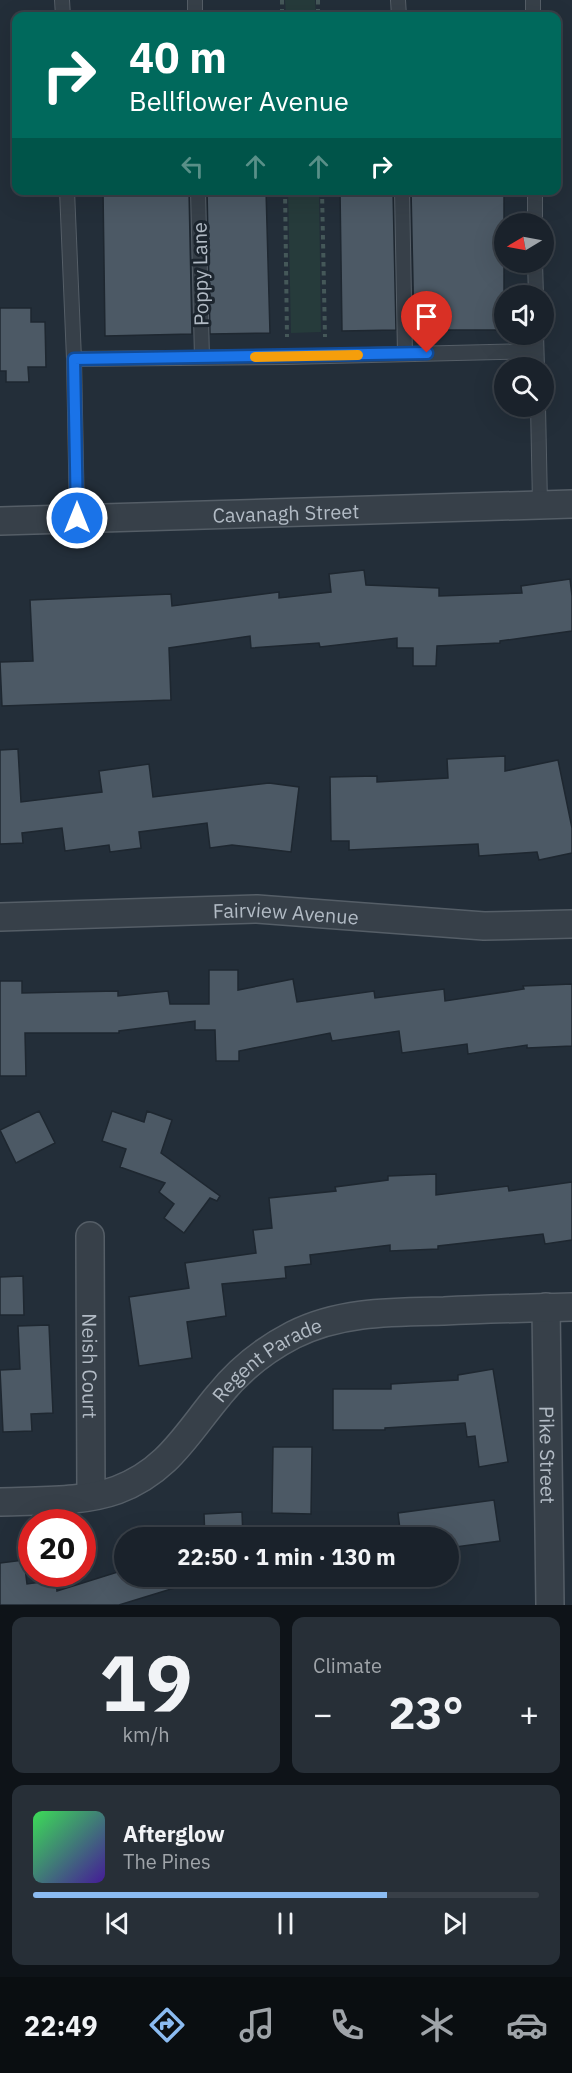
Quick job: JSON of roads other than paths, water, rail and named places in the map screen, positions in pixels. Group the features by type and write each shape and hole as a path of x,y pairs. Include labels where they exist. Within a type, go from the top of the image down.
{"street":[{"name":"Cavanagh Street","path":"0,521 572,504"},
{"name":"Fairview Avenue","path":"0,917 257,909 484,926 572,924"},
{"name":"Neish Court","path":"90,1236 91,1496"},
{"name":"Regent Parade","path":"0,1502 91,1496 116,1490 132,1483 159,1467 176,1451 219,1394 245,1367 268,1350 318,1324 371,1313 559,1307"},
{"name":"Pike Street","path":"550,1605 559,1307"}],"lane":[{"path":"67,195 74,359 77,518"},
{"name":"Poppy Lane","path":"198,195 202,358"},
{"path":"402,195 405,354"},
{"path":"535,195 535,213"},
{"path":"536,345 536,357"},
{"path":"74,359 536,351"},
{"path":"538,417 540,504"}]}
